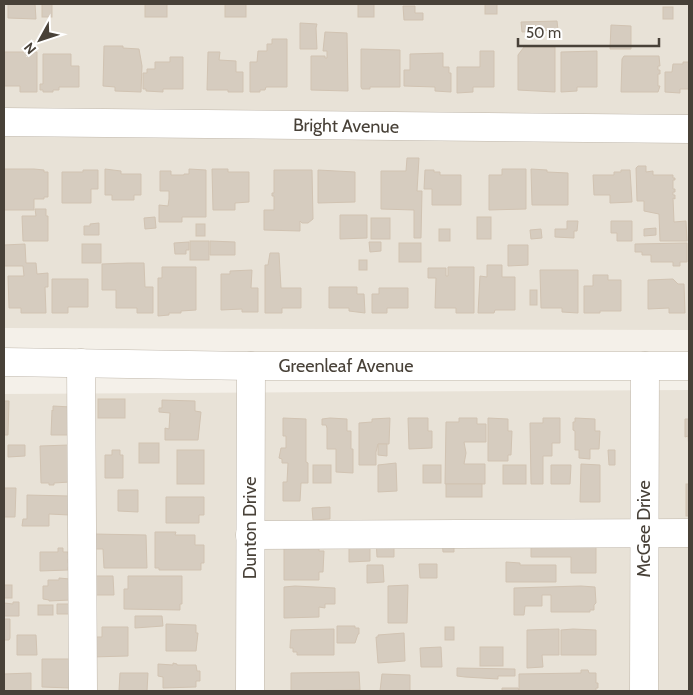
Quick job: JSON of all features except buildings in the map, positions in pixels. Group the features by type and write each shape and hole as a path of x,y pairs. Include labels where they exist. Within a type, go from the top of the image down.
{"street":[{"name":"Bright Avenue","path":"4,122 689,129"},
{"name":"Greenleaf Avenue","path":"4,362 251,366 689,366"},
{"path":"81,363 83,691"},
{"name":"Dunton Drive","path":"250,691 251,366"},
{"name":"McGee Drive","path":"644,691 645,366"},
{"path":"250,535 689,533"}],"shaded area":[{"path":"4,4 689,4 689,330 4,328"},
{"path":"689,390 689,691 4,691 4,394"}]}
